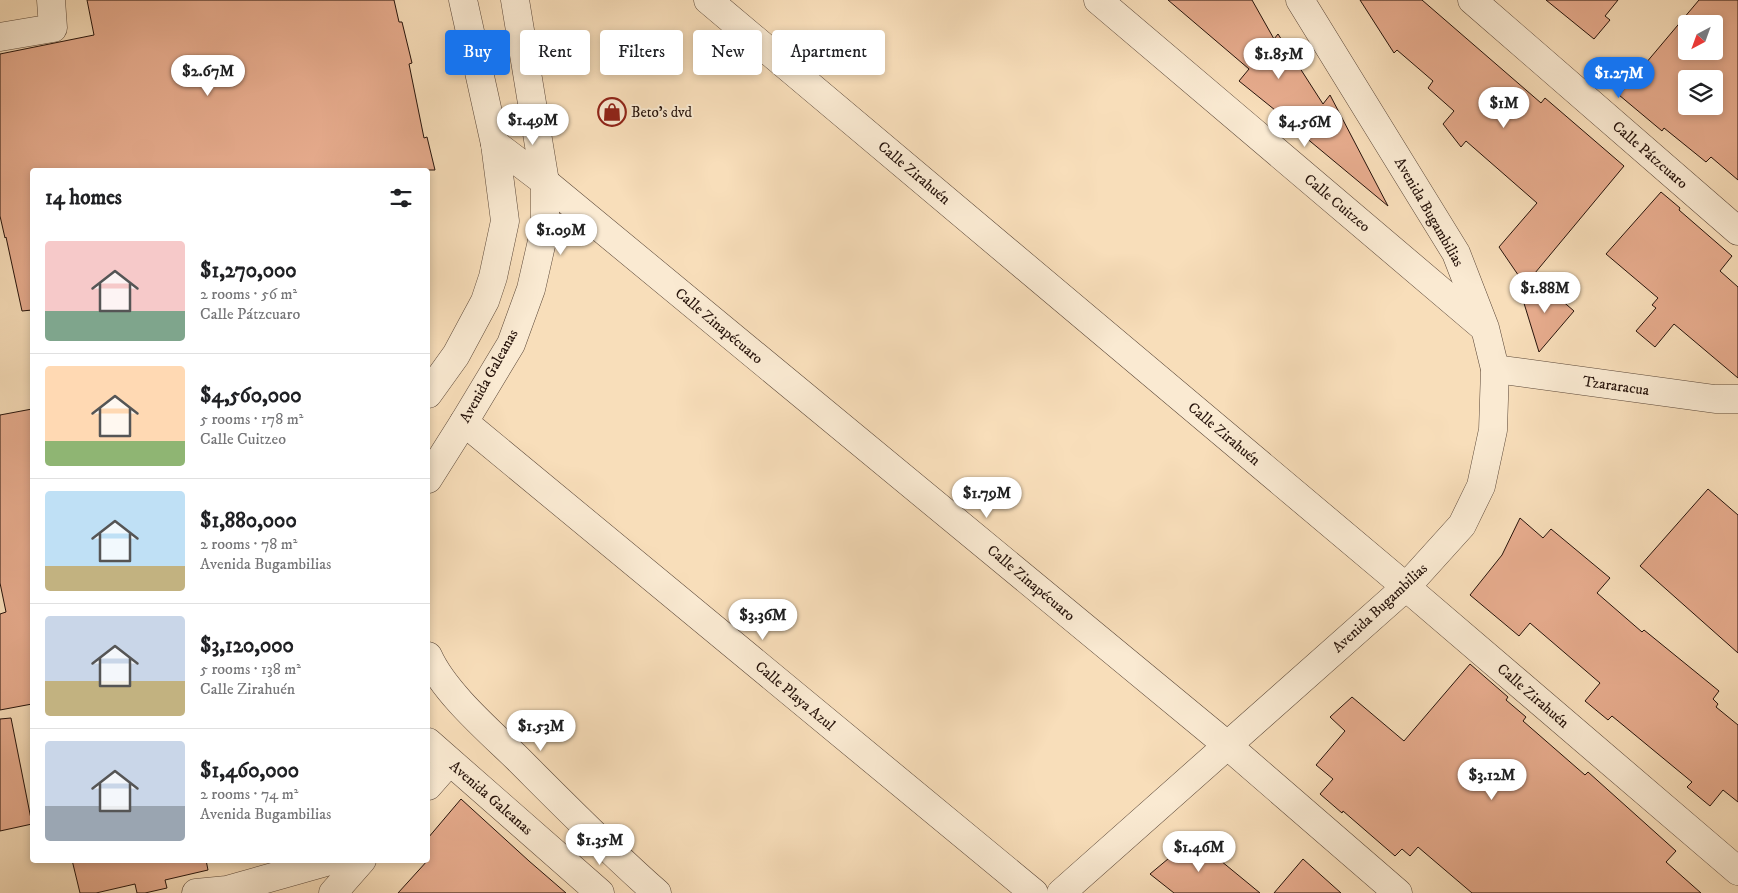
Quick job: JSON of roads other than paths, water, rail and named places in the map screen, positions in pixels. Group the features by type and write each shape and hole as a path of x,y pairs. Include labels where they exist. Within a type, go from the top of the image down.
{"street":[{"path":"0,37 53,28 51,0"},
{"path":"430,391 456,355 485,301 493,277 506,222 495,144 463,0"},
{"name":"Avenida Galeanas","path":"430,476 511,344 531,289 545,228 545,182 514,0"},
{"name":"Calle Zirahuén","path":"708,0 1406,587 1738,871"},
{"name":"Calle Cuitzeo","path":"1098,0 1486,328"},
{"name":"Avenida Bugambilias","path":"1061,893 1406,587 1462,525 1481,486 1493,430 1494,369 1486,328 1456,253 1300,0"},
{"name":"Calle Pátzcuaro","path":"1472,0 1738,231"},
{"name":"Calle Zinapécuaro","path":"495,144 545,182 1227,745 1398,893"},
{"name":"Tzararacua","path":"1494,369 1715,400 1738,399"},
{"name":"Calle Playa Azul","path":"464,422 1034,893"},
{"path":"430,661 434,670 470,712 627,867 656,893"},
{"name":"Avenida Galeanas","path":"430,744 600,893"},
{"path":"430,784 449,762"},
{"path":"196,893 227,890 322,863"},
{"path":"332,893 359,863"},
{"path":"604,893 627,867"}],"place":[{"name":"Beto's dvd","path":"612,112"}]}
